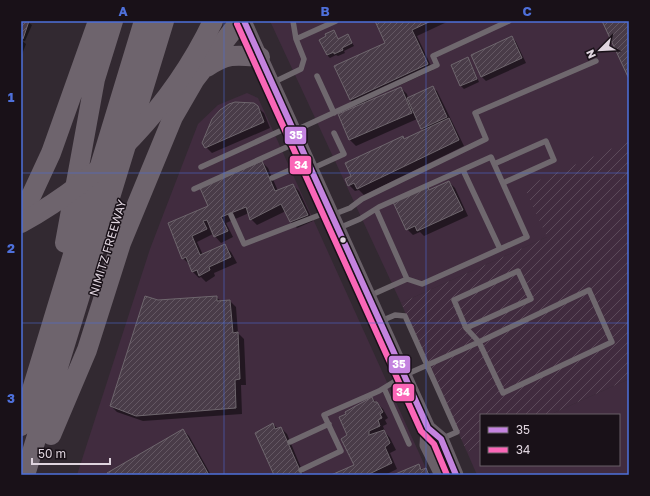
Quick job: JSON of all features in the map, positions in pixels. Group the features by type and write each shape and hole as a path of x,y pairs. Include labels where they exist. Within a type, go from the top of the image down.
{"highway":[{"path":"21,211 36,188 51,153 98,21"},
{"path":"42,357 72,210 95,79 113,21"},
{"path":"21,426 144,21"},
{"path":"25,475 164,21"},
{"name":"NIMITZ FREEWAY","path":"39,475 177,21"},
{"path":"21,223 74,190 108,161 140,130 160,106 195,56 213,21"},
{"path":"51,435 87,350 120,243 173,118 195,79 240,21"},
{"path":"204,69 220,59 235,55 260,57"}],"main road":[{"path":"244,21 428,428 440,439 456,475"},
{"path":"428,428 427,445 442,475"}],"lane":[{"path":"272,83 300,69 304,60 296,39 293,21"},
{"path":"296,39 336,21"},
{"path":"194,189 334,113 437,65 433,56 509,21"},
{"path":"231,215 244,244 333,218 362,199 486,139 475,113 596,61"},
{"path":"317,76 334,113"},
{"path":"202,167 295,133"},
{"path":"272,178 344,154 334,133"},
{"path":"494,164 546,141 554,160 503,183"},
{"path":"333,218 360,219 376,209 491,157 527,237 422,284 407,279 368,296"},
{"path":"463,170 500,249"},
{"path":"376,209 407,279"},
{"path":"301,470 341,451 324,415 384,388 404,376 479,342 589,290 612,342 503,393 479,342 466,328 454,300 518,271 531,299 466,328"},
{"path":"380,322 395,315 405,316 457,432 440,439"},
{"path":"384,388 409,444"},
{"path":"290,442 329,424"}],"shaded area":[{"path":"270,21 629,21 629,141 547,237 401,303"},
{"path":"247,93 258,98 429,475 77,475 150,249 198,124 218,105"},
{"path":"629,141 629,379 551,414 480,414 480,446 467,452 401,303 547,237 524,187"},
{"path":"629,379 629,475 477,475 467,452 480,446 480,466 620,466 620,414 551,414"}],"building":[{"path":"21,21 29,21 23,39 21,39"},
{"path":"375,21 431,21 412,30 428,64 350,100 334,66 385,43"},
{"path":"602,21 629,21 629,79"},
{"path":"334,30 338,39 348,34 352,43 342,48 343,50 327,55 319,40 326,36 325,34"},
{"path":"512,36 522,58 481,77 471,55"},
{"path":"468,57 477,79 460,86 451,65"},
{"path":"433,86 447,117 421,129 407,98"},
{"path":"401,87 412,113 349,140 338,114"},
{"path":"235,102 254,103 258,106 264,122 205,148 202,143 212,119 220,110"},
{"path":"449,118 459,140 357,189 354,183 348,186 345,179 351,176 345,163 403,136 404,139"},
{"path":"262,161 275,191 293,184 308,215 290,222 281,204 250,220 246,207 221,217 228,231 214,237 207,220 203,221 207,229 192,236 200,255 225,244 231,257 209,267 210,270 199,276 197,270 192,272 186,257 182,259 168,223 208,206 200,188"},
{"path":"449,181 463,210 417,231 415,226 406,230 393,202 428,187 429,190"},
{"path":"145,296 158,300 217,296 217,301 230,300 233,333 238,332 240,379 235,380 236,408 136,416 110,406"},
{"path":"372,397 374,402 377,402 383,412 380,414 382,418 378,420 380,426 369,431 369,435 384,430 390,443 385,447 392,463 367,475 331,475 354,465 341,439 347,435 339,417"},
{"path":"273,423 275,429 281,427 302,475 274,475 255,433"},
{"path":"183,429 209,475 108,475 107,473"},
{"path":"419,464 421,470 426,468 429,475 393,475"}],"transit line":[{"name":"35","path":"244,21 428,428 441,439 456,475"},
{"name":"34","path":"237,24 421,431 434,444 447,475"}]}
